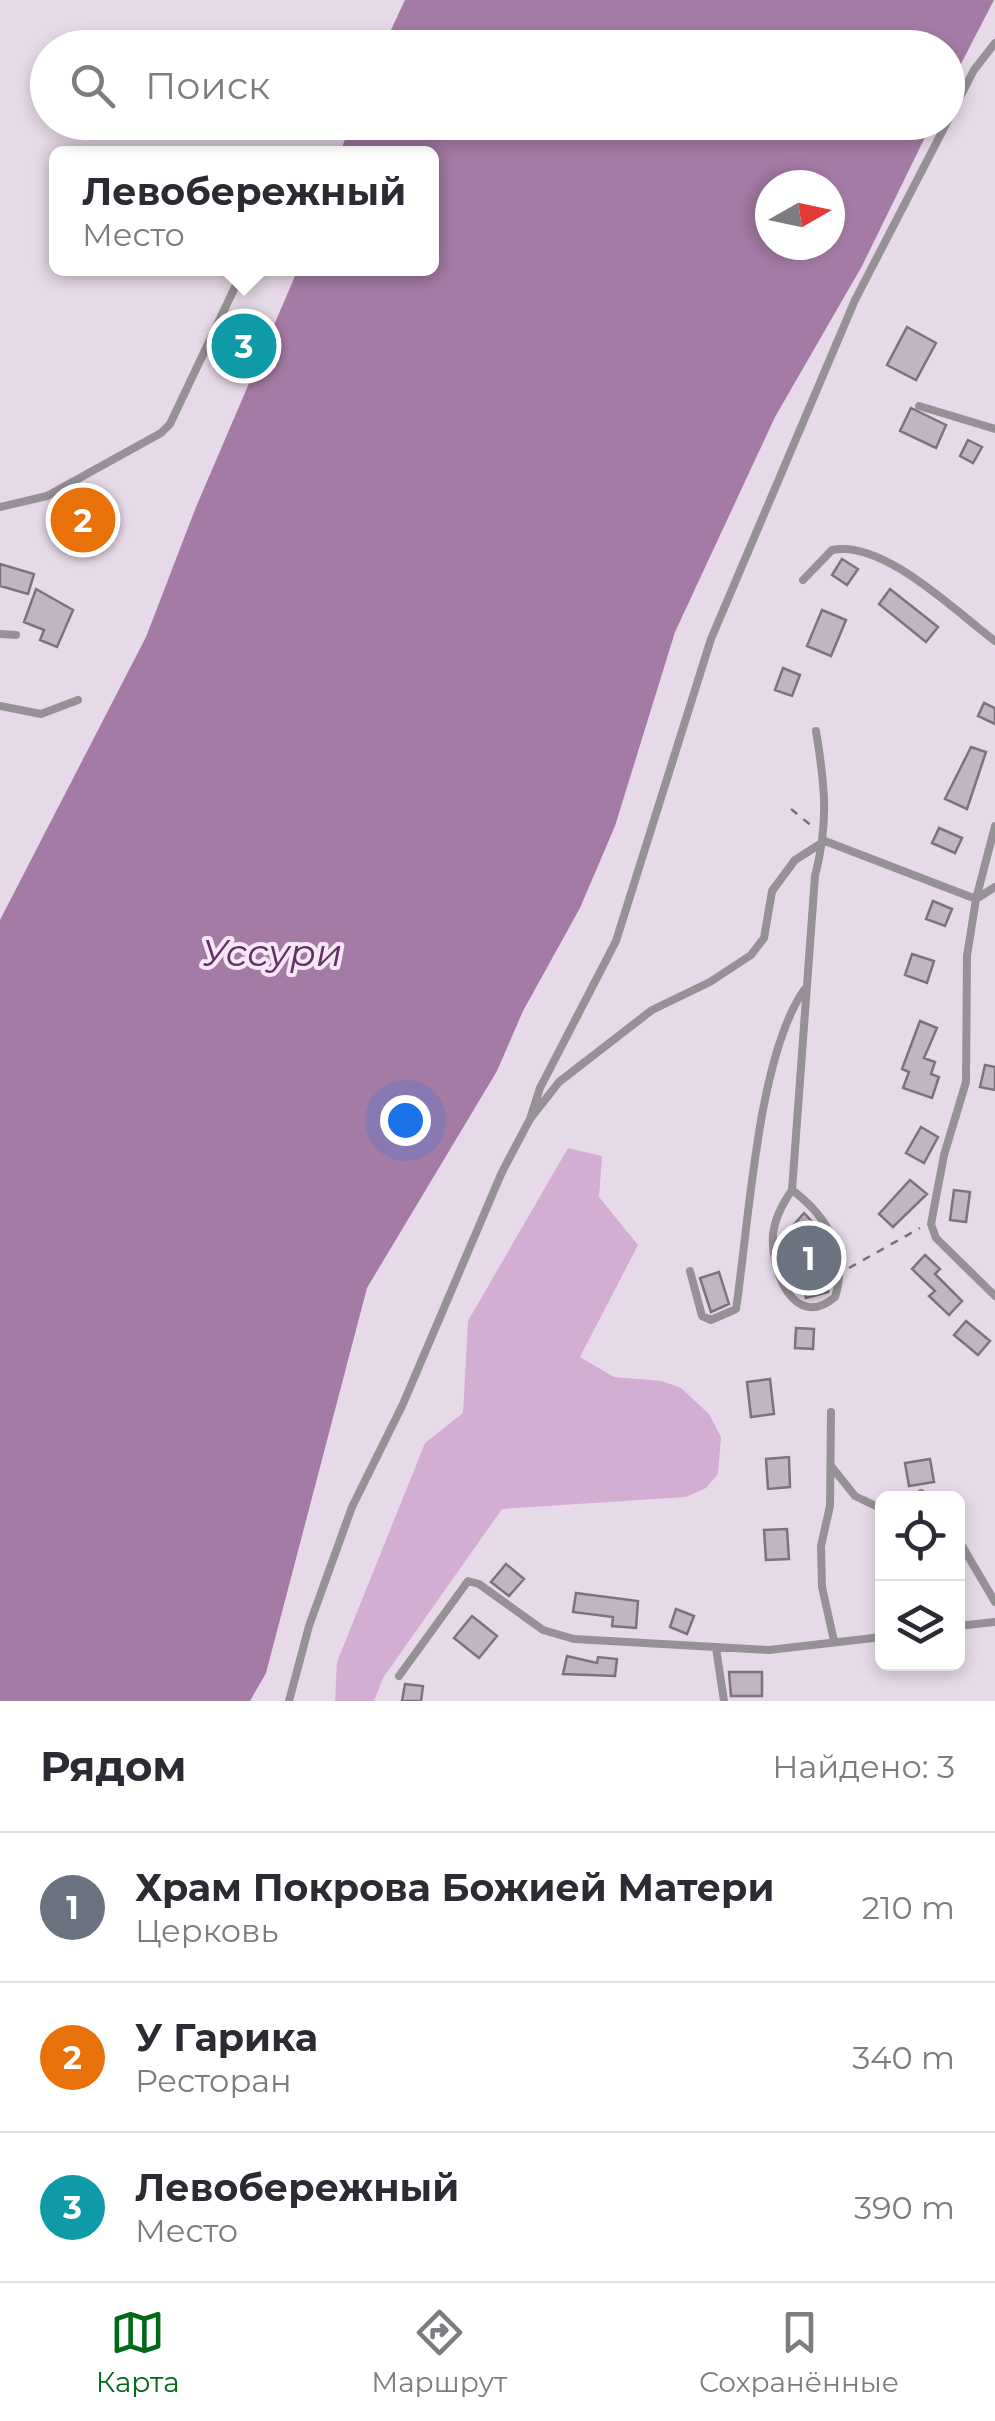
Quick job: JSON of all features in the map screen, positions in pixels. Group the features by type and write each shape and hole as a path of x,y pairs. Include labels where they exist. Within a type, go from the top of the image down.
{"lane":[{"path":"965,87 995,42"},
{"path":"530,1119 540,1088 616,941 711,639 855,300 938,140"},
{"path":"0,507 47,496 161,433 170,424 240,276"},
{"path":"919,406 995,429"},
{"path":"804,580 832,550 862,550 899,568 995,641"},
{"path":"0,634 16,635"},
{"path":"0,706 41,714 78,700"},
{"path":"792,1190 819,1214 840,1259 835,1297 824,1306 810,1309 796,1304 785,1290 773,1249 778,1214 792,1190 815,876 826,841 825,785 816,731"},
{"path":"995,826 976,898 967,956 966,1082 944,1154 931,1224 936,1238 995,1296"},
{"path":"290,1701 309,1626 352,1507 403,1404 502,1172 530,1119 558,1082 652,1010 710,982 750,955 764,938 772,892 795,860 826,841"},
{"path":"826,841 976,898"},
{"path":"976,898 995,887"},
{"path":"690,1271 702,1316 711,1320 728,1316 736,1309 777,1050 793,1007 807,986"},
{"path":"830,1412 830,1506 820,1546 822,1586 834,1641"},
{"path":"830,1466 855,1496 875,1506"},
{"path":"965,1551 995,1602"},
{"path":"400,1676 468,1581 556,1636 769,1650 875,1637"},
{"path":"965,1625 995,1622"},
{"path":"716,1648 724,1701"}],"path":[{"path":"790,809 808,821"},
{"path":"850,1268 916,1230"}],"shaded area":[{"path":"568,1148 602,1156 599,1197 638,1245 580,1357 614,1377 662,1381 681,1388 709,1414 721,1437 718,1474 706,1488 686,1497 502,1509 383,1678 374,1701 335,1701 337,1662 425,1443 463,1413 468,1321"}],"water":[{"path":"405,0 994,0 965,56 965,30 391,30"},
{"name":"Уссури","path":"345,140 924,140 862,266 775,417 675,632 615,826 580,908 523,1011 497,1071 367,1288 266,1673 250,1701 0,1701 0,920 146,637 196,507 295,276 439,276 439,146 343,146"}],"building":[{"path":"907,327 936,343 916,380 887,365"},
{"path":"911,408 946,425 936,448 900,431"},
{"path":"968,440 982,447 973,463 960,456"},
{"path":"75,489 97,500 76,543 50,531 68,493"},
{"path":"842,559 858,569 847,585 832,575"},
{"path":"0,564 34,574 28,594 0,586"},
{"path":"36,589 73,610 57,647 40,640 44,630 24,622"},
{"path":"890,589 938,627 926,642 879,604"},
{"path":"822,610 846,620 831,656 807,646"},
{"path":"783,668 800,675 792,696 775,690"},
{"path":"984,703 995,708 995,724 978,716"},
{"path":"971,747 986,752 967,809 945,799"},
{"path":"939,828 962,838 955,853 932,843"},
{"path":"933,901 952,909 945,926 926,919"},
{"path":"912,954 934,961 927,983 905,975"},
{"path":"920,1021 937,1028 924,1058 935,1062 931,1074 939,1077 932,1098 903,1088 909,1072 902,1069"},
{"path":"985,1065 995,1067 995,1090 980,1087"},
{"path":"921,1127 938,1137 924,1163 906,1153"},
{"path":"910,1180 927,1194 893,1227 879,1214"},
{"path":"954,1190 970,1192 966,1222 950,1220"},
{"path":"804,1213 817,1227 821,1247 827,1246 832,1266 828,1292 806,1298 803,1282 794,1284 784,1236"},
{"path":"925,1255 940,1269 935,1274 962,1301 949,1315 929,1296 935,1291 912,1269"},
{"path":"719,1272 729,1304 711,1312 700,1278"},
{"path":"966,1321 990,1341 978,1355 954,1335"},
{"path":"796,1328 814,1329 813,1349 795,1348"},
{"path":"770,1379 774,1414 751,1417 747,1382"},
{"path":"789,1457 790,1487 768,1489 766,1459"},
{"path":"930,1459 934,1482 909,1486 905,1463"},
{"path":"787,1529 789,1559 766,1560 764,1530"},
{"path":"506,1564 524,1579 509,1596 491,1582"},
{"path":"576,1593 638,1601 636,1628 612,1626 613,1617 573,1612"},
{"path":"676,1609 694,1616 687,1634 670,1627"},
{"path":"472,1616 497,1636 479,1658 454,1638"},
{"path":"567,1656 597,1663 598,1657 617,1659 615,1676 563,1674"},
{"path":"729,1672 762,1672 762,1696 731,1696"},
{"path":"405,1684 423,1686 421,1701 402,1701"}],"place":[{"name":"Левобережный","path":"244,346"},
{"name":"У Гарика","path":"83,520"},
{"name":"Храм Покрова Божией Матери","path":"809,1258"}]}
